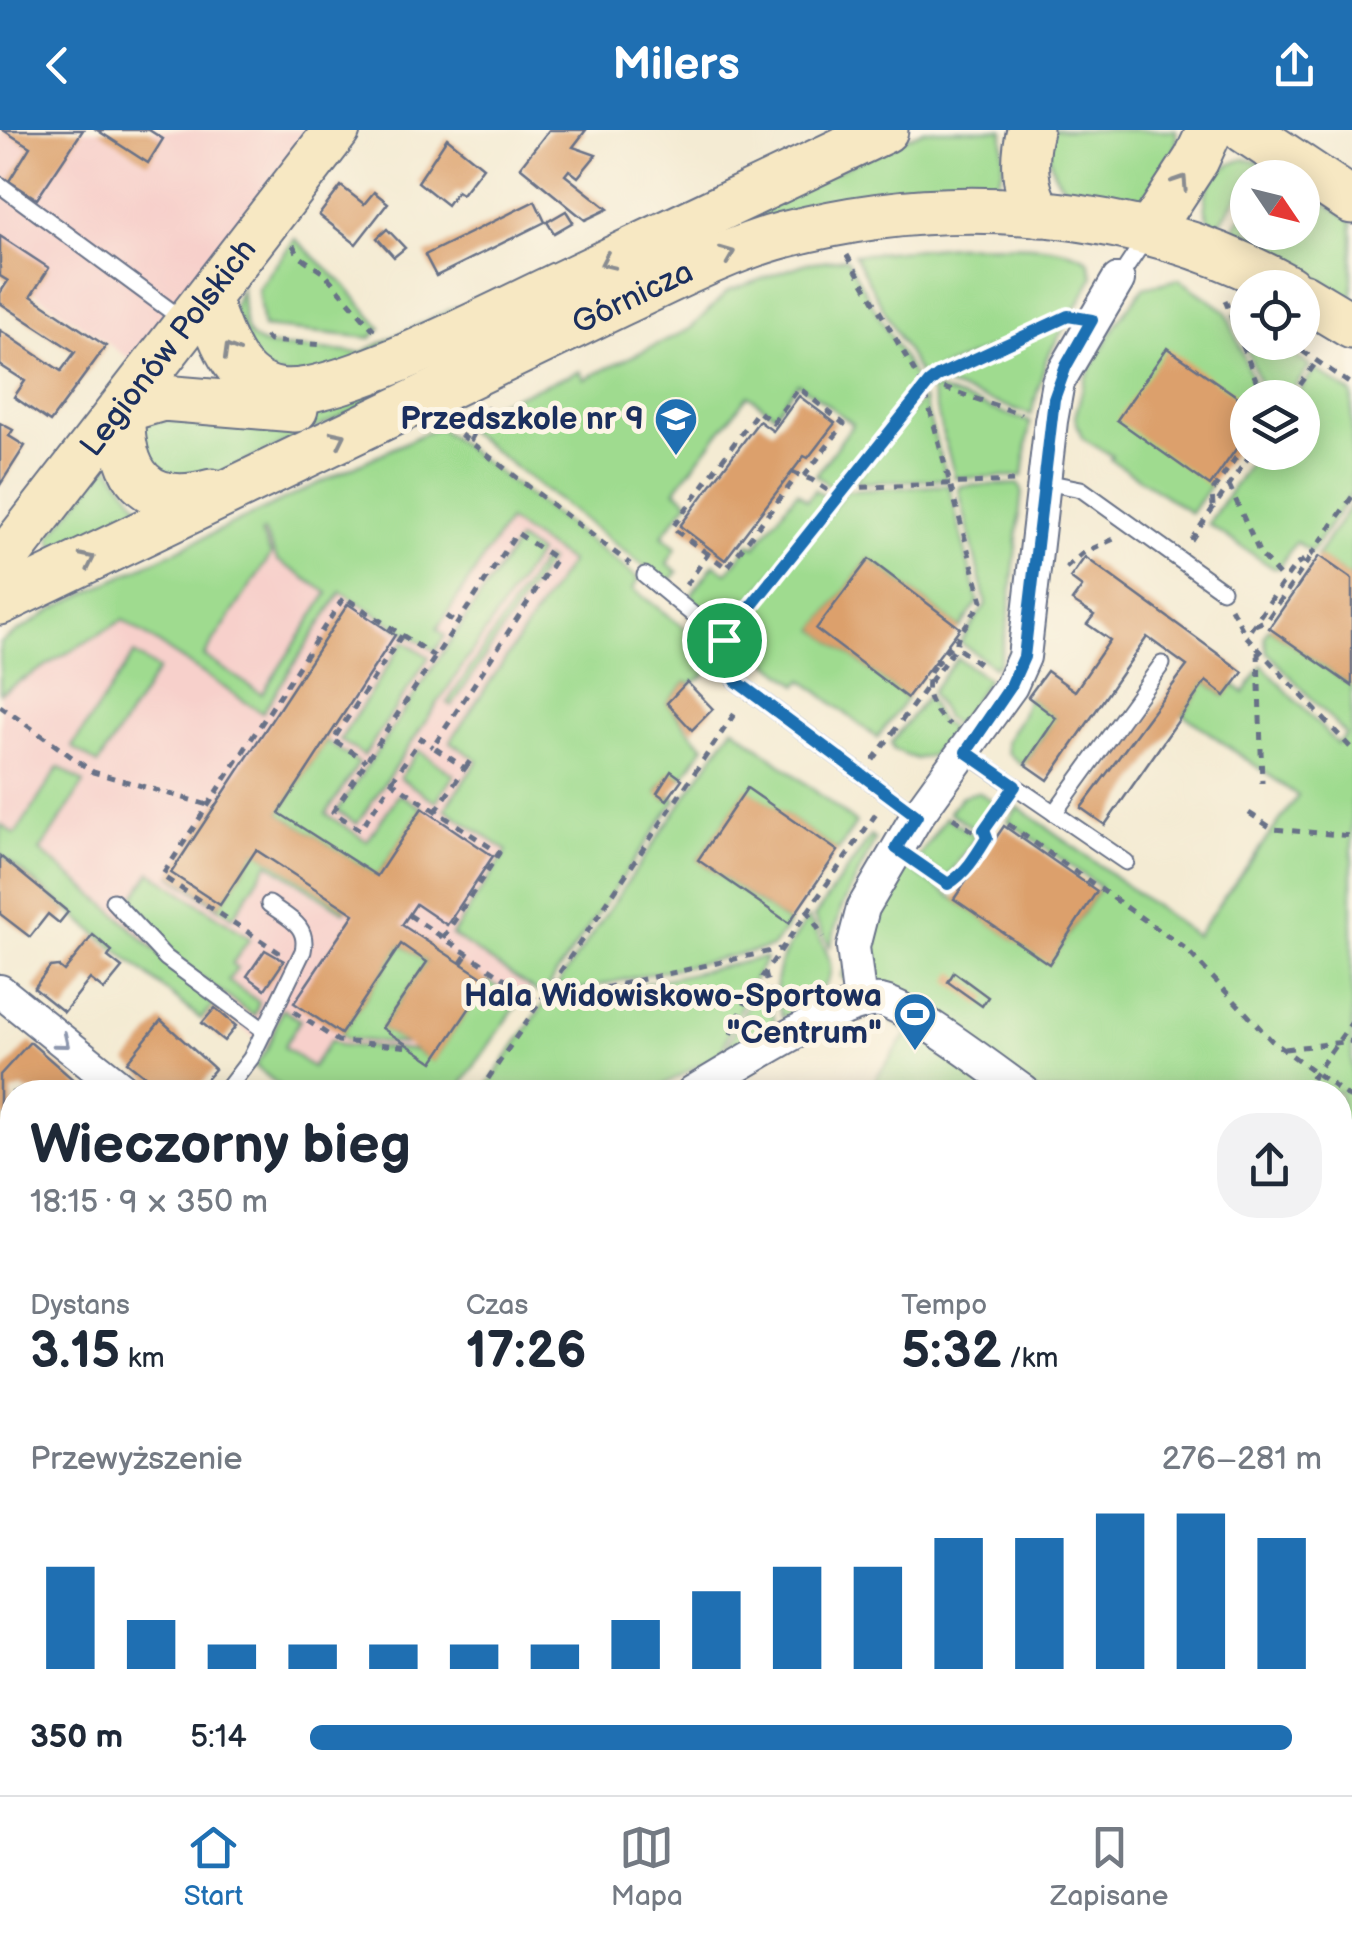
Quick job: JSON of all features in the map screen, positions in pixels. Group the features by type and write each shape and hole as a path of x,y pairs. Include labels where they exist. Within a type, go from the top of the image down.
{"street":[{"name":"Legionów Polskich","path":"0,565 337,130"},
{"name":"Górnicza","path":"198,311 243,372 268,389 306,391 396,346 885,130"},
{"path":"1030,130 1027,182 1030,198 1040,214"},
{"path":"1149,232 1196,160 1210,130"},
{"path":"1246,130 1352,201"},
{"name":"Górnicza","path":"0,602 603,311 743,248 837,222 964,210 1040,214 1149,232 1214,251 1252,270"},
{"path":"860,1003 853,947 855,927 896,848 1018,673 1029,636 1050,421 1058,382 1118,280"},
{"path":"1320,307 1352,326"},
{"name":"Górnicza","path":"252,481 181,499 149,488 124,452 122,410 163,398 296,410 331,399 396,346"},
{"path":"0,991 111,1080"},
{"path":"714,1080 826,1018 860,1003 878,1000 902,1009 1006,1080"}],"lane":[{"path":"0,186 198,311"},
{"path":"1118,280 1149,232"},
{"path":"1045,482 1081,488 1222,590"},
{"path":"645,575 724,640 736,681 917,816"},
{"path":"1054,813 1162,664"},
{"path":"966,752 1126,862"},
{"path":"113,901 166,958 264,1031"},
{"path":"234,1080 251,1058 299,961 306,938 301,926 269,904"}],"path":[{"path":"288,238 299,256 325,274 396,346"},
{"path":"846,252 927,386 982,601 926,678 926,688 943,720"},
{"path":"1225,300 1255,380"},
{"path":"724,640 938,376 1068,316 1092,320"},
{"path":"265,336 270,341 335,346"},
{"path":"1304,380 1317,361 1352,385"},
{"path":"927,386 1018,413"},
{"path":"799,388 844,424 797,476 727,568 706,551 672,528 758,412 773,422 799,388"},
{"path":"470,442 496,397"},
{"path":"442,420 645,575"},
{"path":"1213,509 1212,492 1230,463"},
{"path":"1178,558 1239,470"},
{"path":"797,476 812,480 838,497"},
{"path":"846,488 1006,481"},
{"path":"1229,485 1260,554 1284,581"},
{"path":"1253,626 1267,620 1295,586 1352,498"},
{"path":"1033,597 1082,553 1136,529"},
{"path":"433,746 556,559 517,533 333,812 360,830 421,738 465,768"},
{"path":"684,588 706,551"},
{"path":"1246,636 1295,566 1312,556"},
{"path":"1222,590 1246,636 1352,749"},
{"path":"299,961 288,958 162,876 212,805 344,597 436,657"},
{"path":"446,616 457,624"},
{"path":"366,762 333,740 402,634"},
{"path":"862,774 956,647 958,636"},
{"path":"956,647 988,670"},
{"path":"1258,650 1262,783"},
{"path":"487,1080 750,691"},
{"path":"0,706 93,772 212,805"},
{"path":"436,811 473,757"},
{"path":"392,782 499,853 443,938"},
{"path":"948,884 1015,786"},
{"path":"730,1071 722,1054 748,997 889,795"},
{"path":"1249,814 1273,829 1352,836"},
{"path":"995,815 1186,949 1262,1031 1326,1080"},
{"path":"948,884 979,856 987,838 984,830"},
{"path":"896,848 948,884"},
{"path":"408,915 540,1002 780,949"},
{"path":"461,963 468,954"},
{"path":"288,1007 338,1040 411,1047"},
{"path":"1311,1080 1352,1022"},
{"path":"1283,1049 1352,1041"}],"shaded area":[{"path":"0,130 311,130 133,361 0,269"},
{"path":"439,448 707,651 665,704 601,888 465,1080 273,1080 255,1065 267,1049 260,1042 215,1005 201,1019 0,851 0,666 55,631"}],"green space":[{"path":"924,130 1003,130 999,179 987,191 705,233"},
{"path":"1048,130 1176,130 1176,142 1170,167 1156,189 1136,203 1116,206 1081,198 1063,186 1051,165"},
{"path":"1230,165 1230,208 1216,229 1205,207 1206,196 1223,169"},
{"path":"1320,199 1352,221 1352,306 1320,288 1320,270 1287,270 1251,250 1320,250"},
{"path":"295,239 343,283 381,328 371,338 263,327 258,289"},
{"path":"683,243 688,253 202,482 150,473 141,421 325,413"},
{"path":"952,246 1058,249 1088,260 1093,277 1073,313 935,371 924,383 854,255"},
{"name":"Przedszkole nr 9","path":"846,258 920,388 838,493 816,475 853,424 798,383 774,414 748,395 675,490 689,501 662,536 676,548 667,564 678,572 667,584 454,420 580,371 584,379 690,329 728,291 807,263"},
{"path":"1179,279 1226,311 1230,321 1230,360 1245,360 1252,380 1230,380 1230,442 1210,486 1191,513 1082,438 1075,417 1085,379 1117,323 1143,288"},
{"path":"241,288 247,332 271,346 361,353 456,307 459,314 316,381 257,372 233,309"},
{"path":"1067,323 1047,357 1031,415 936,382 1056,325"},
{"path":"1251,360 1301,360 1310,366 1300,380 1259,380"},
{"path":"1315,369 1352,394 1352,493 1311,552 1296,542 1278,568 1273,568 1208,524 1245,470 1320,470 1320,380 1307,380"},
{"path":"930,387 1030,422 1023,476 955,478"},
{"path":"923,398 947,479 857,483 856,479"},
{"path":"438,427 639,579 633,589 720,655 702,678 686,682 667,703 704,746 682,779 671,772 657,792 667,800 671,795 676,800 544,992 537,992 452,935 507,851 445,809 478,760 450,742 570,562 508,521 437,629 445,636 435,651 341,592 262,713 123,620 0,693 0,643 57,607","holes":["264,531 277,560 328,593 262,694 204,656 271,555 261,533"]},
{"path":"108,465 140,507 139,511 55,549 50,537"},
{"path":"1019,484 1022,491 1008,621 999,662 994,667 960,642 986,604 959,491 960,486"},
{"path":"949,485 978,602 960,628 869,559 816,629 907,698 877,738 803,680 798,685 733,635 846,491"},
{"path":"815,490 830,500 728,630 695,605 692,594 714,564 727,573 750,544 755,547 797,492 807,500"},
{"path":"1352,503 1352,579 1317,556"},
{"path":"518,540 538,553 357,824 337,811"},
{"path":"544,558 549,561 452,706 447,703"},
{"path":"1269,628 1352,686 1352,1080 875,1080 908,1033 874,1009 841,976 904,865 1049,963 1100,887 1008,821 1018,807 1196,936 1298,796 1183,714 1206,681 1224,696 1234,684 1244,693 1262,665 1337,744 1346,735 1267,652 1264,636"},
{"path":"404,641 429,657 364,756 340,740"},
{"path":"134,654 158,670 98,764 72,747"},
{"path":"957,658 988,679 956,726 945,717 931,692"},
{"path":"927,696 940,721 953,730 932,755 916,759 893,749 891,743"},
{"path":"1028,697 1056,718 1022,765 1008,753 1006,741"},
{"path":"733,727 856,823 838,851 747,789 698,860 789,923 773,947 550,996"},
{"path":"326,741 359,763 326,814 367,841 399,794 422,808 377,876 279,813"},
{"path":"418,750 454,775 436,802 400,778"},
{"path":"59,767 84,783 40,851 113,911 214,1005 201,1019 0,854 0,824 15,835"},
{"path":"978,792 998,804 979,832 949,812 962,796"},
{"path":"946,817 976,837 947,878 918,858"},
{"path":"871,836 875,840 841,909 830,947 814,917"},
{"path":"256,850 346,909 344,912 268,863 233,917 170,875 220,905"},
{"path":"151,872 250,938 232,964 237,968 228,981 259,1002 254,1016 179,962 127,908"},
{"path":"808,918 827,953 830,976 815,995 782,1018 777,976 791,943"},
{"path":"401,944 427,962 382,1028 406,1044 347,1039 341,1034"},
{"path":"766,959 750,985 720,1054 672,1080 491,1080 543,1005"},
{"path":"488,981 520,1001 464,1080 272,1080 255,1066 267,1049 282,1009 300,1020 284,1047 312,1067 331,1040 340,1045 414,1050 433,1061"},
{"path":"759,988 767,991 775,1022 726,1050 753,993"}],"building":[{"path":"3,130 83,130 37,199 9,181 30,147"},
{"path":"97,130 149,130 163,139 148,163"},
{"path":"549,130 586,130 573,147 596,155 578,177 569,170 565,175 608,209 585,220 520,167"},
{"path":"447,138 483,167 462,194 457,191 447,205 418,182"},
{"path":"341,186 364,204 374,192 388,203 356,244 319,215"},
{"path":"535,201 545,222 436,276 425,255"},
{"path":"566,211 573,222 554,233 547,222"},
{"path":"387,229 405,248 394,257 377,238"},
{"path":"0,236 49,268 31,296 106,346 50,422 14,397 25,381 0,365 0,330 61,371 75,352 0,303 0,293 8,281 0,276"},
{"path":"1167,348 1230,392 1230,458 1210,486 1117,420"},
{"path":"799,396 835,423 808,458 804,456 725,560 680,526 759,421 773,431"},
{"path":"0,423 13,430 9,436 25,446 0,485"},
{"path":"1319,556 1352,579 1352,686 1269,628"},
{"path":"1085,557 1243,672 1225,696 1206,681 1105,825 1081,808 1187,666 1147,637 1048,780 1025,764 1056,718 1028,697 1047,671 1075,691 1110,640 1087,624 1094,615 1072,601 1082,587 1070,578"},
{"path":"869,559 960,628 907,698 816,629"},
{"path":"348,604 395,635 279,813 377,876 422,808 493,856 447,925 416,904 402,925 488,981 433,1062 382,1028 427,962 401,944 341,1034 294,1003 354,914 256,850 220,905 171,873"},
{"path":"687,682 713,709 692,730 667,703"},
{"path":"671,771 682,779 667,800 657,793"},
{"path":"747,788 838,851 789,923 698,860"},
{"path":"1004,826 1097,891 1049,964 954,899"},
{"path":"0,856 68,912 59,923 48,914 30,937 0,914"},
{"path":"93,935 112,951 108,957 122,968 104,990 90,979 64,1012 34,988 50,967 58,966 64,971"},
{"path":"265,950 284,961 265,989 247,976"},
{"path":"954,972 988,997 982,1006 948,982"},
{"path":"215,1008 236,1026 224,1041 202,1023"},
{"path":"161,1020 215,1069 205,1080 150,1080 127,1062"},
{"path":"30,1042 74,1080 0,1080 0,1075"}],"place":[{"name":"Przedszkole nr 9","path":"676,457"},
{"name":"Hala Widowiskowo-Sportowa \"Centrum\"","path":"915,1052"}],"route":[{"path":"1068,316 1092,320 1058,382 1054,399 1024,657 1011,686 966,752 1015,786 984,830 987,838 962,875 948,884 896,848 917,816 736,681 724,640 924,388 938,376 1068,316"}]}
